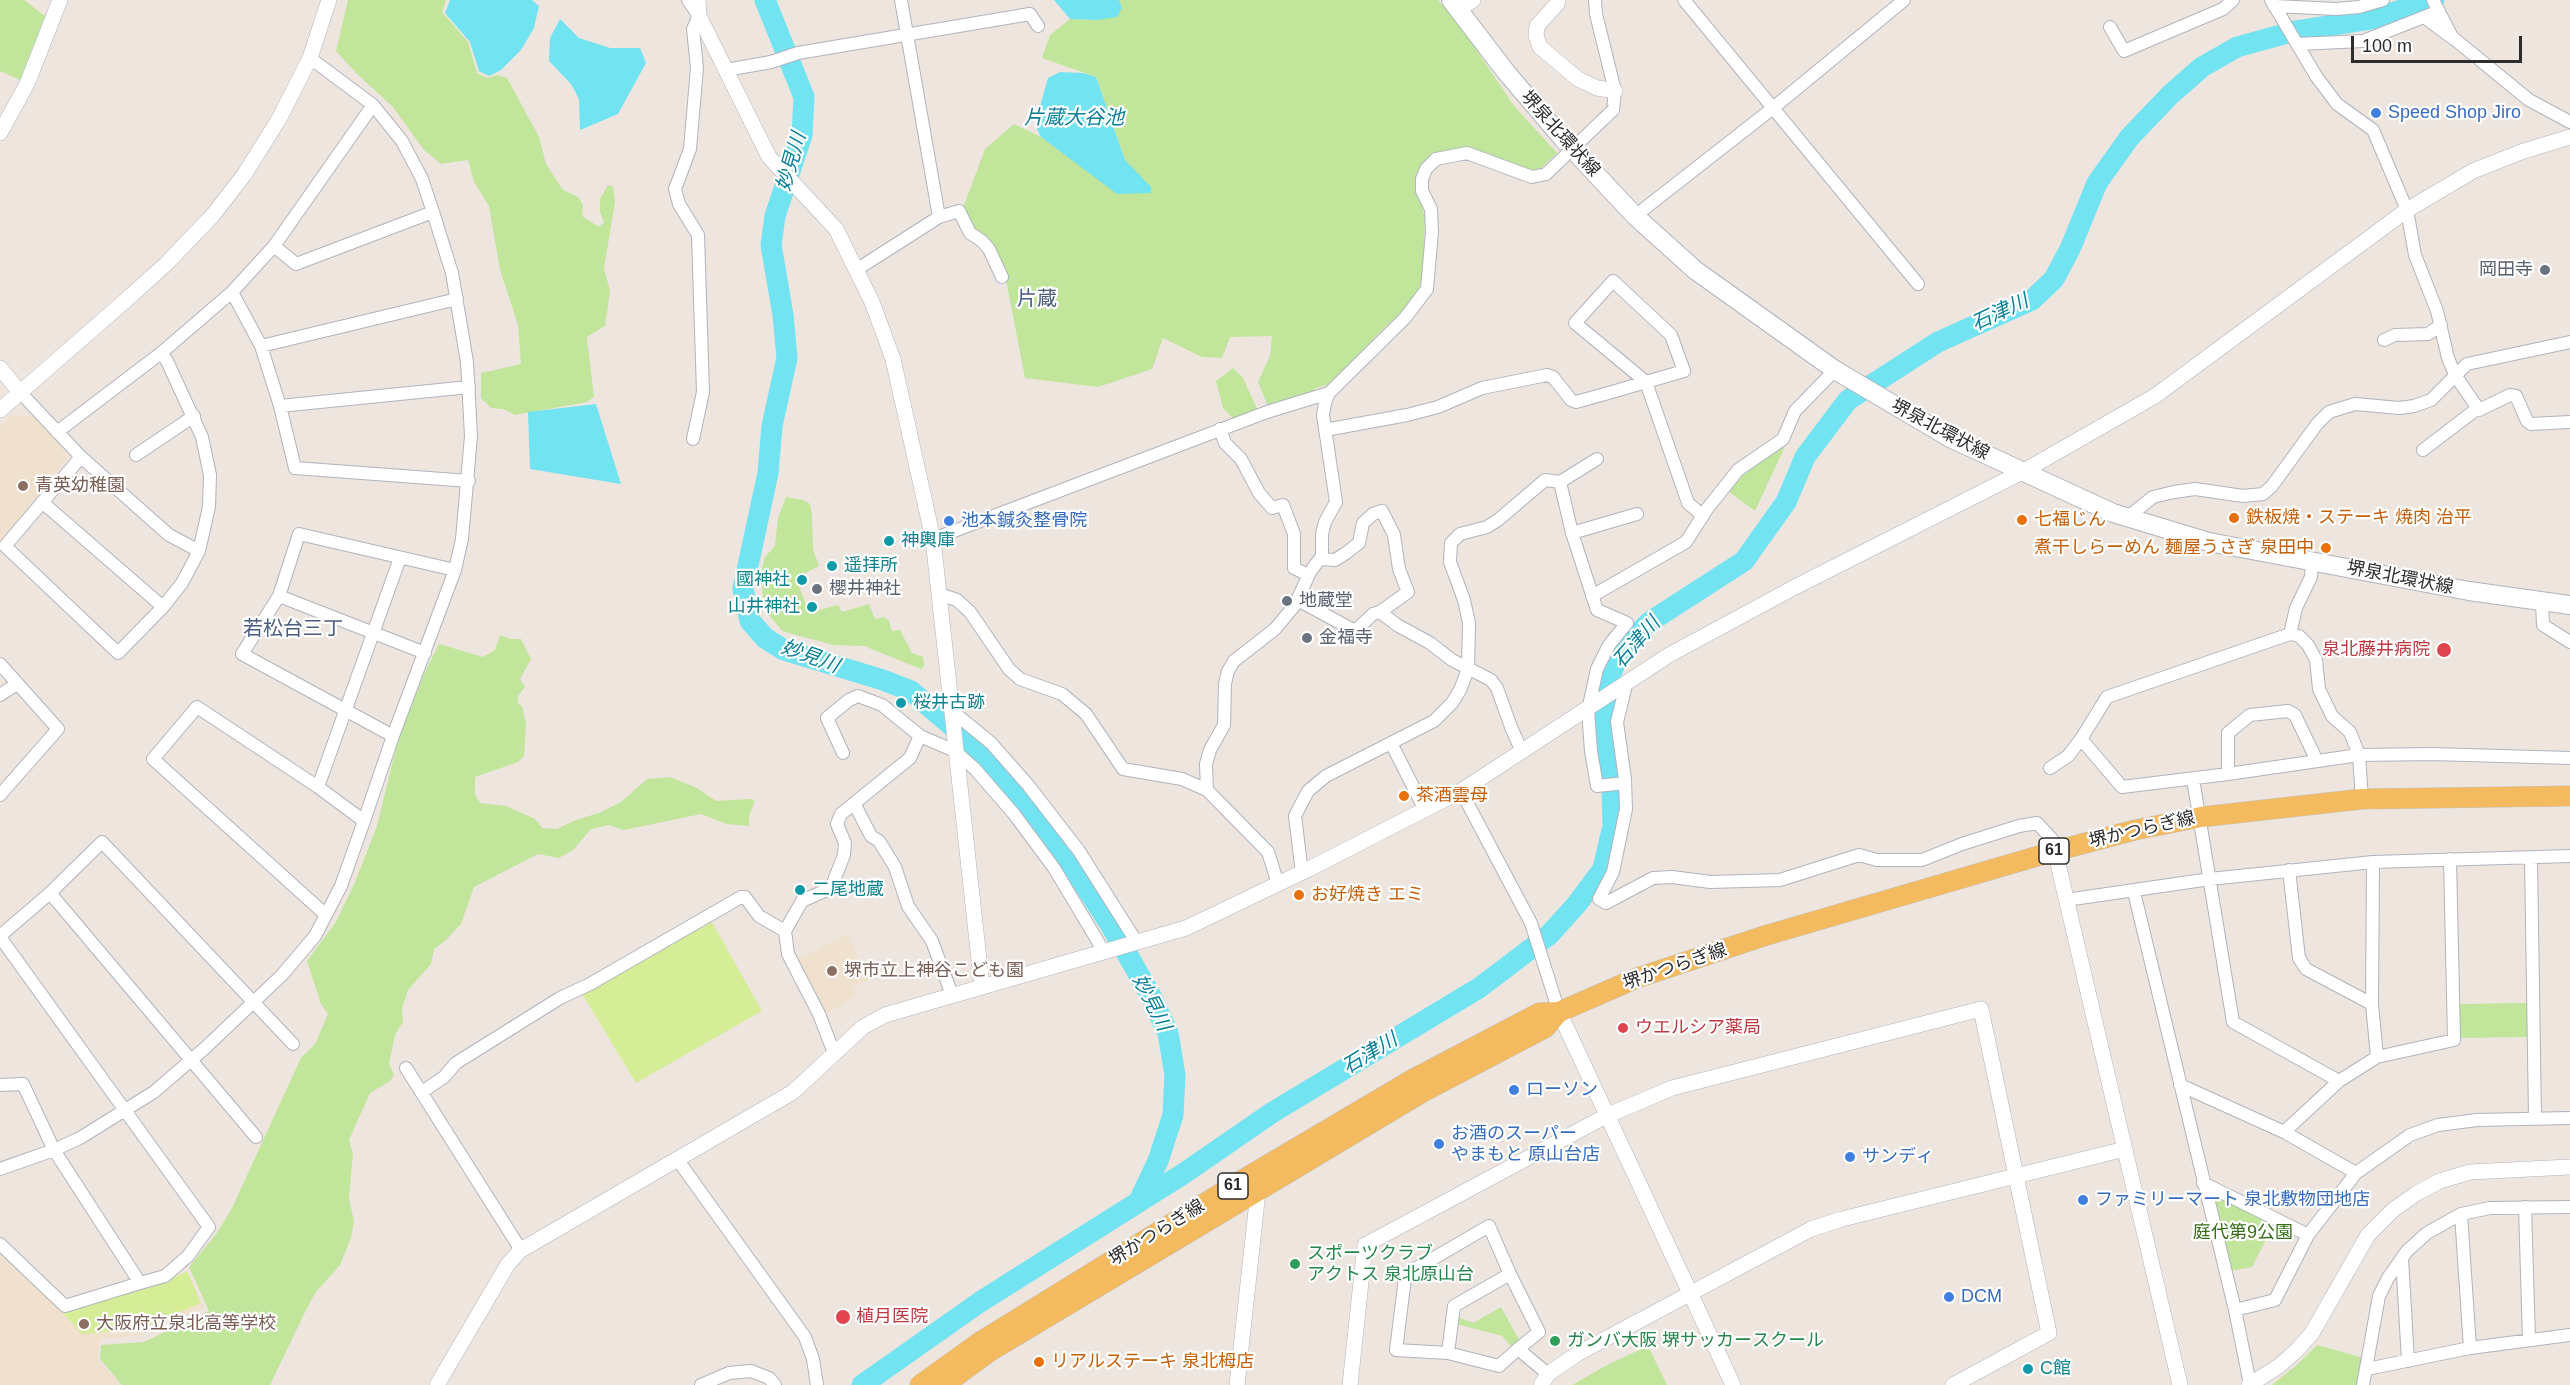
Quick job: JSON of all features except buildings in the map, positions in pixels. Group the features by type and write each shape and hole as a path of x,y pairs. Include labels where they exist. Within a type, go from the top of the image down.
{"main road":[{"name":"堺泉北環状線","path":"1461,3 1506,72 1563,140 1635,216 1695,270 1835,370 1950,438 2022,472 2128,517 2209,542 2469,591 2570,605"},
{"name":"堺かつらぎ線","path":"920,1385 980,1342 1253,1184 1545,1028 1559,1012 1638,978 1764,936 2055,851 2201,817 2362,799 2570,796"},
{"name":"堺かつらぎ線","path":"944,1385 989,1352 1253,1184"}],"street":[{"path":"0,134 27,84 60,0"},
{"path":"0,410 126,300 213,215 244,175 279,119 310,58 329,0"},
{"path":"688,0 699,16 769,157 836,229 872,302 893,359 933,538 982,987"},
{"path":"693,439 703,392 698,235 679,204 675,189 690,149 697,68 693,29 699,16 698,0"},
{"path":"901,0 939,217"},
{"path":"1558,0 1537,26 1536,36 1540,47 1578,79 1597,88 1615,91"},
{"path":"933,538 1220,429 1329,393 1406,318 1427,289 1432,232 1431,210 1422,191 1422,179 1436,159 1467,153 1532,177 1546,174 1613,110 1615,91 1596,14 1595,0"},
{"path":"1684,0 1918,284"},
{"path":"1635,216 1773,108 1904,0"},
{"path":"2110,27 2124,51 2223,9 2234,0"},
{"path":"2273,4 2336,9 2359,7 2383,0"},
{"path":"2273,4 2316,76 2337,104 2373,130 2407,210 2417,261 2441,325 2448,358 2455,375 2478,408"},
{"path":"2296,44 2363,40 2424,17 2437,7 2452,38"},
{"path":"726,70 771,62 798,53 1030,14 1038,26"},
{"path":"2424,17 2529,100 2570,122"},
{"path":"0,1168 54,1150 80,1138 154,1092 254,1003 315,936 341,885 393,736 455,570 462,539 469,481 471,436 468,387 457,299 433,212 422,179 402,141 373,105 310,58"},
{"path":"57,432 161,353 232,292 274,246 373,105"},
{"path":"437,1385 508,1264 521,1250 793,1092 863,1027 885,1015 1134,941 1186,928 1302,873 1425,810 1461,791 1690,643 2022,472 2155,396 2407,210 2474,171 2521,152 2570,137"},
{"path":"856,270 939,217 959,211 970,233 989,249 1002,277"},
{"path":"274,246 296,264 433,212"},
{"path":"1325,430 1418,412 1438,407 1482,388 1547,375 1553,377 1571,400 1576,402 1646,382 1684,371 1671,335 1612,281 1575,323 1646,382 1688,503 1703,516"},
{"path":"232,292 261,346 280,406 294,468 469,481"},
{"path":"261,346 457,299"},
{"path":"2384,340 2395,335 2428,334 2441,325"},
{"path":"2128,517 2153,497 2174,492 2195,489 2243,496 2263,494 2272,486 2328,412 2355,404 2398,408 2414,406 2430,400 2467,364 2570,342"},
{"path":"81,457 5,546 118,653 163,607 182,583 199,551 209,507 210,475 202,437 194,416 161,353"},
{"path":"0,368 81,457 169,535 199,551"},
{"path":"1592,596 1686,542 1738,470 1783,439 1795,411 1835,370"},
{"path":"280,406 468,387"},
{"path":"1208,790 1206,764 1210,750 1224,725 1225,684 1228,671 1234,661 1275,629 1298,600 1308,575 1320,559 1325,522 1336,502 1323,415 1329,393"},
{"path":"2423,450 2478,408 2480,410 2510,395 2516,396 2527,421 2531,424 2570,422"},
{"path":"136,455 194,416"},
{"path":"1220,429 1225,443 1241,459 1259,493 1272,508 1283,505 1294,534 1294,568 1308,575"},
{"path":"1302,873 1295,816 1308,791 1326,776 1434,722 1452,702 1468,669 1469,623 1464,600 1450,562 1451,543 1460,534 1486,527 1498,520 1538,484 1545,480 1560,482 1597,459"},
{"path":"1560,482 1572,533 1597,610 1627,623 1609,645 1597,669 1590,709 1591,751 1597,786 1625,783"},
{"path":"42,502 163,607"},
{"path":"1298,600 1355,631 1373,614 1380,612 1408,592 1399,568 1394,536 1382,511 1363,523 1359,543 1346,554 1335,560 1320,559"},
{"path":"1572,533 1637,514"},
{"path":"393,736 242,654 279,596 299,534 455,570"},
{"path":"318,787 375,634 400,558"},
{"path":"2290,634 2296,608 2311,578 2312,561"},
{"path":"939,594 957,600 970,612 1009,669 1020,679 1062,694 1086,714 1123,769 1182,779 1208,790 1268,852 1278,884"},
{"path":"279,596 425,653"},
{"path":"2542,601 2543,625 2570,642"},
{"path":"1380,612 1397,626 1430,643 1452,660 1491,680 1497,688 1510,727 1522,752"},
{"path":"2050,768 2068,756 2107,698 2290,634 2300,636 2308,645 2316,660 2319,688 2332,716 2350,732 2359,755 2362,799"},
{"path":"0,664 58,729 0,795"},
{"path":"0,695 17,684"},
{"path":"1624,686 1617,722 1626,809 1613,872 1599,898 1605,903 1653,878 1672,877 1710,882 1780,880 1859,855 1877,860 1922,860 1962,844 2019,826 2037,823 2052,839 2180,1385"},
{"path":"843,753 827,718 849,700 858,696 882,705 920,736 955,750 1001,799 1054,868 1105,950"},
{"path":"326,915 153,759 197,707 318,787 364,821"},
{"path":"2228,774 2228,733 2250,715 2288,711 2295,716 2317,760"},
{"path":"952,713 991,743 1028,785 1078,851 1134,941"},
{"path":"834,1053 819,1014 788,954 785,931 802,901 831,888 844,855 845,843 837,824 841,814 910,758 920,736"},
{"path":"2081,739 2122,787 2359,755 2432,754 2570,758"},
{"path":"1391,743 1425,810"},
{"path":"2193,779 2233,1022 2339,1081"},
{"path":"1461,791 1531,923 1559,1012 1733,1385"},
{"path":"854,803 872,836 879,841 895,867 908,906 932,941 952,995"},
{"path":"0,1244 65,1306 165,1276 188,1256 209,1227 0,937 50,893 102,842 293,1044"},
{"path":"2066,900 2134,892 2210,879 2373,862 2531,859 2570,856"},
{"path":"2284,1131 2339,1081 2377,1057 2454,1040 2450,859"},
{"path":"2531,859 2535,1118"},
{"path":"2373,862 2372,1004 2377,1057"},
{"path":"2289,870 2299,958 2306,969 2372,1004"},
{"path":"2134,892 2235,1310 2250,1385 2279,1366 2312,1333 2368,1235 2393,1210 2417,1193 2440,1181 2470,1172 2570,1167"},
{"path":"50,893 256,1137"},
{"path":"422,1092 444,1077 456,1063 560,998 590,984 741,897 745,897 759,916 785,931"},
{"path":"1350,1385 1365,1245 1606,1116 1672,1088 1981,1009 2049,1333 1953,1385"},
{"path":"406,1068 521,1250"},
{"path":"0,1085 22,1084 54,1150 140,1283"},
{"path":"2180,1085 2284,1131 2356,1173"},
{"path":"2235,1310 2275,1300 2308,1235 2356,1173 2410,1135 2438,1125 2477,1120 2570,1118"},
{"path":"1518,1349 1544,1379 1577,1354 1689,1292 1811,1229 1842,1219 2125,1149"},
{"path":"677,1159 805,1337 813,1359 817,1385"},
{"path":"2203,1183 2308,1235"},
{"path":"1237,1385 1253,1184"},
{"path":"2525,1207 2529,1340"},
{"path":"2363,1385 2370,1335 2379,1296 2388,1278 2407,1251 2427,1233 2461,1214 2490,1208 2570,1208"},
{"path":"2461,1214 2470,1348"},
{"path":"1490,1226 1510,1274 1539,1332 1518,1349 1499,1366 1448,1353 1396,1350 1405,1278 1410,1272 1490,1226"},
{"path":"2402,1258 2408,1360"},
{"path":"1448,1353 1454,1306 1510,1274"},
{"path":"2367,1369 2470,1348 2570,1335"},
{"path":"701,1385 729,1373 751,1371 769,1378 775,1385"}],"shaded area":[{"name":"青英幼稚園","path":"11,416 33,416 64,449 67,458 0,543 0,427"},
{"name":"堺市立上神谷こども園","path":"847,935 869,979 853,988 856,996 825,1014 794,962"},
{"name":"大阪府立泉北高等学校","path":"0,1252 62,1312 161,1284 187,1271 204,1308 141,1335 99,1339 98,1359 121,1385 0,1385"}],"green space":[{"path":"0,0 24,0 45,16 20,80 0,71"},
{"path":"348,0 446,0 442,12 468,42 477,73 487,78 498,75 507,78 539,137 546,164 563,190 578,197 583,205 582,216 599,227 604,222 600,212 600,199 608,185 613,187 615,202 604,268 610,291 605,326 587,337 594,397 587,402 515,415 503,409 491,408 481,398 481,373 521,364 518,325 500,270 489,206 474,182 468,160 441,164 424,150 393,107 336,51"},
{"path":"1119,0 1438,0 1457,21 1514,106 1557,153 1540,169 1527,172 1470,149 1427,161 1419,194 1425,218 1423,281 1408,306 1331,384 1316,388 1307,397 1268,406 1258,382 1270,356 1272,336 1230,337 1222,358 1202,357 1163,338 1152,369 1098,387 1025,378 1004,269 972,227 963,208 985,149 1014,124 1041,137 1067,156 1150,187 1125,160 1096,77 1042,58 1050,35 1070,19 1097,20 1122,8"},
{"path":"1233,368 1243,378 1258,411 1235,420 1223,408 1216,381"},
{"path":"1786,444 1755,511 1729,492 1743,475"},
{"path":"786,497 803,500 810,504 813,549 819,566 796,578 809,613 838,605 842,612 869,604 875,619 884,617 889,621 892,631 900,630 912,653 923,657 924,666 921,669 864,646 833,645 782,631 764,609 761,572 765,557 775,546 778,518"},
{"path":"500,635 510,639 521,639 531,659 520,679 525,687 518,696 518,704 522,706 526,724 524,756 518,762 475,777 475,794 480,803 506,806 535,819 542,828 557,829 621,802 647,779 670,777 697,788 716,801 751,799 755,801 749,816 749,826 727,824 701,814 624,830 608,825 591,829 573,850 559,858 538,854 474,887 461,924 434,949 431,964 408,990 402,1008 403,1022 395,1035 389,1064 394,1075 390,1081 370,1093 349,1140 353,1154 349,1199 354,1221 351,1238 340,1265 316,1292 306,1310 270,1385 122,1385 100,1359 101,1345 144,1342 209,1311 189,1267 217,1233 232,1208 301,1058 315,1044 328,1014 321,1004 307,961 336,922 355,882 377,826 397,744 424,674 439,644 483,657 495,650"},
{"path":"712,922 762,1011 636,1083 581,992"},
{"path":"2528,1003 2528,1037 2460,1038 2459,1004"},
{"name":"庭代第9公園","path":"2217,1196 2274,1224 2252,1267 2229,1271 2213,1200"},
{"path":"187,1271 201,1303 140,1329 82,1334 62,1312 161,1284"},
{"path":"1501,1307 1519,1340 1512,1347 1502,1336 1457,1324 1458,1317 1473,1323"},
{"path":"2317,1345 2364,1358 2358,1385 2272,1385 2298,1364"},
{"path":"1648,1346 1667,1385 1572,1385 1609,1364"}],"water":[{"path":"450,0 532,0 539,6 534,28 521,50 501,70 489,76 479,71 470,42 445,13"},
{"path":"1054,0 1119,0 1122,8 1117,17 1097,20 1070,19"},
{"path":"560,19 579,38 610,48 640,48 646,63 618,114 580,130 579,99 571,84 549,61 550,38"},
{"name":"片蔵大谷池","path":"1060,72 1083,73 1096,77 1125,160 1151,187 1151,193 1117,194 1041,137 1037,129 1039,110 1048,78"},
{"path":"596,404 621,484 530,469 528,412"}],"waterway":[{"name":"妙見川","path":"765,0 804,97 802,135 775,216 771,245 783,315 787,358 772,426 768,473 743,589 750,621 765,638 784,650 883,680 911,691 966,738 1013,787 1082,881 1110,924 1151,996 1168,1033 1175,1075 1173,1115 1158,1161 1140,1199"},
{"name":"石津川","path":"862,1385 980,1302 1183,1174 1273,1112 1479,988 1549,935 1577,904 1603,869 1613,826 1604,709 1608,679 1617,660 1633,638 1651,621 1744,561 1786,502 1805,457 1848,400 1938,342 2032,300 2054,279 2070,249 2097,183 2129,138 2170,95 2202,67 2237,47 2295,31 2372,19 2434,0"}],"place":[{"name":"Speed Shop Jiro","path":"2376,113"},
{"name":"岡田寺","path":"2545,270"},
{"name":"青英幼稚園","path":"23,486"},
{"name":"鉄板焼・ステーキ 焼肉 治平","path":"2234,518"},
{"name":"七福じん","path":"2022,520"},
{"name":"池本鍼灸整骨院","path":"949,521"},
{"name":"神輿庫","path":"889,541"},
{"name":"煮干しらーめん 麺屋うさぎ 泉田中","path":"2326,548"},
{"name":"遥拝所","path":"832,566"},
{"name":"國神社","path":"802,580"},
{"name":"櫻井神社","path":"817,589"},
{"name":"地蔵堂","path":"1287,601"},
{"name":"山井神社","path":"812,607"},
{"name":"金福寺","path":"1307,638"},
{"name":"泉北藤井病院","path":"2444,650"},
{"name":"桜井古跡","path":"901,703"},
{"name":"茶酒雲母","path":"1404,796"},
{"name":"二尾地蔵","path":"800,890"},
{"name":"お好焼き エミ","path":"1299,895"},
{"name":"堺市立上神谷こども園","path":"832,971"},
{"name":"ウエルシア薬局","path":"1623,1028"},
{"name":"ローソン","path":"1514,1090"},
{"name":"お酒のスーパー やまもと 原山台店","path":"1439,1144"},
{"name":"サンディ","path":"1850,1157"},
{"name":"ファミリーマート 泉北敷物団地店","path":"2083,1200"},
{"name":"スポーツクラブ アクトス 泉北原山台","path":"1295,1264"},
{"name":"DCM","path":"1949,1297"},
{"name":"植月医院","path":"843,1317"},
{"name":"大阪府立泉北高等学校","path":"84,1324"},
{"name":"ガンバ大阪 堺サッカースクール","path":"1555,1341"},
{"name":"リアルステーキ 泉北栂店","path":"1039,1362"},
{"name":"C館","path":"2028,1369"}],"district":[{"name":"片蔵","path":"1037,299"},
{"name":"若松台三丁","path":"293,629"}]}
